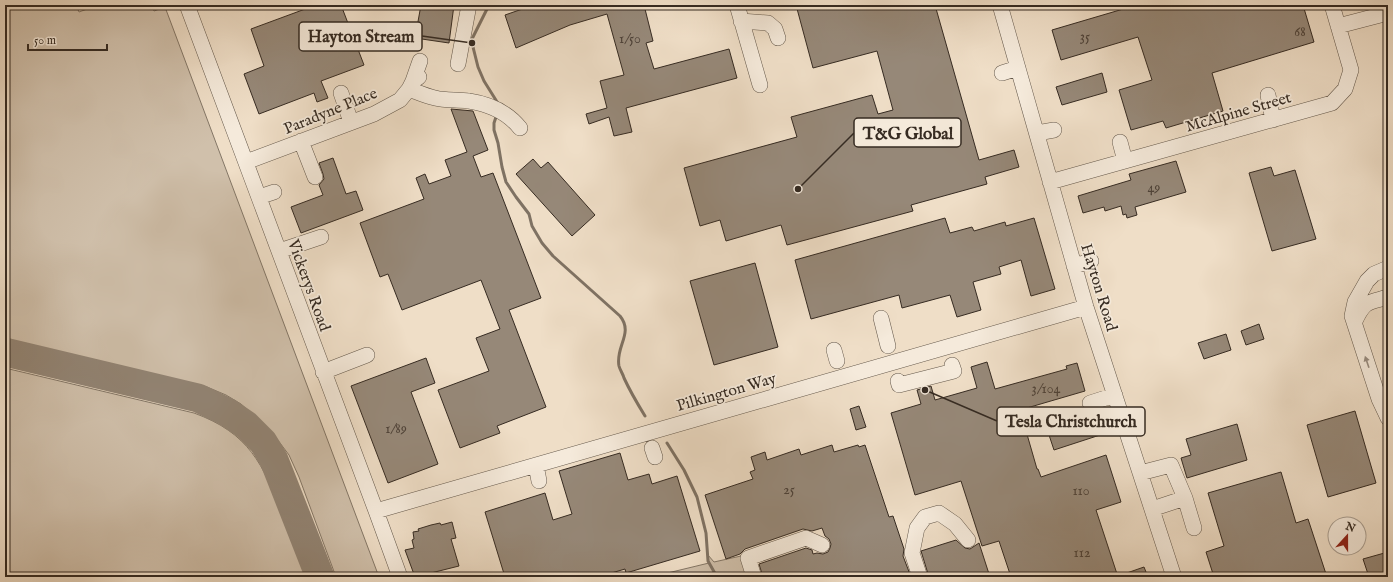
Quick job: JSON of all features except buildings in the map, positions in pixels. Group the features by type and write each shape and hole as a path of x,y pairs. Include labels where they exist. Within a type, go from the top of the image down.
{"street":[{"name":"Vickerys Road","path":"187,5 400,577"},
{"path":"458,64 469,5"},
{"path":"737,5 760,85"},
{"name":"Hayton Road","path":"1000,5 1086,307 1174,577"},
{"name":"McAlpine Street","path":"1050,182 1332,103 1345,89 1351,70 1332,5"},
{"path":"1338,26 1388,13"},
{"path":"741,21 768,23 775,29 778,38"},
{"path":"420,61 413,82 436,98 470,101 498,110 514,120 520,128"},
{"path":"1002,74 1018,68"},
{"name":"Paradyne Place","path":"246,162 374,114 400,100 413,82"},
{"path":"341,93 351,122"},
{"path":"1268,95 1273,120"},
{"path":"1037,133 1054,130"},
{"path":"301,141 315,177"},
{"path":"1120,142 1125,161"},
{"path":"259,197 274,192"},
{"path":"279,251 321,237"},
{"path":"1074,266 1091,261"},
{"path":"1388,268 1374,274 1367,281 1355,302 1352,316 1379,399 1388,418"},
{"path":"1354,324 1359,312 1366,303 1388,297"},
{"name":"Pilkington Way","path":"376,511 1086,307"},
{"path":"881,318 888,346"},
{"path":"323,372 367,355"},
{"path":"898,381 900,385 954,371 952,366"},
{"path":"1379,399 1388,386"},
{"path":"1090,403 1115,395"},
{"path":"536,465 540,481"},
{"path":"1140,473 1171,465 1185,498 1194,528"},
{"path":"1152,509 1185,498"},
{"path":"920,577 912,552 917,528 925,517 939,513 955,524 968,540"},
{"path":"754,577 748,558 806,538 822,544"}],"shaded area":[{"path":"5,5 76,5 79,12 98,5 151,5 154,11 165,7 379,577 336,577 299,477 289,455 269,429 241,404 226,395 207,387 5,339"},
{"path":"5,368 194,413 213,421 228,430 252,452 268,480 306,577 5,577"},
{"path":"708,555 714,562 741,556 747,577 651,577 709,563"}],"waterway":[{"path":"489,5 472,39 472,43 478,67 484,81 499,105"},
{"path":"497,114 494,123 494,130 506,182 529,214 532,226 542,243 553,256 620,316 624,322 625,334 619,353 619,366 636,402 645,416"},
{"path":"667,443 684,470 697,497 706,533 708,561 717,577"}],"taxiway":[{"path":"5,352 198,398 227,412 246,425 263,442 274,460 320,577"}],"place":[{"name":"Hayton Stream","path":"472,43"},
{"name":"T&G Global","path":"798,189"},
{"name":"Tesla Christchurch","path":"925,390"}]}
